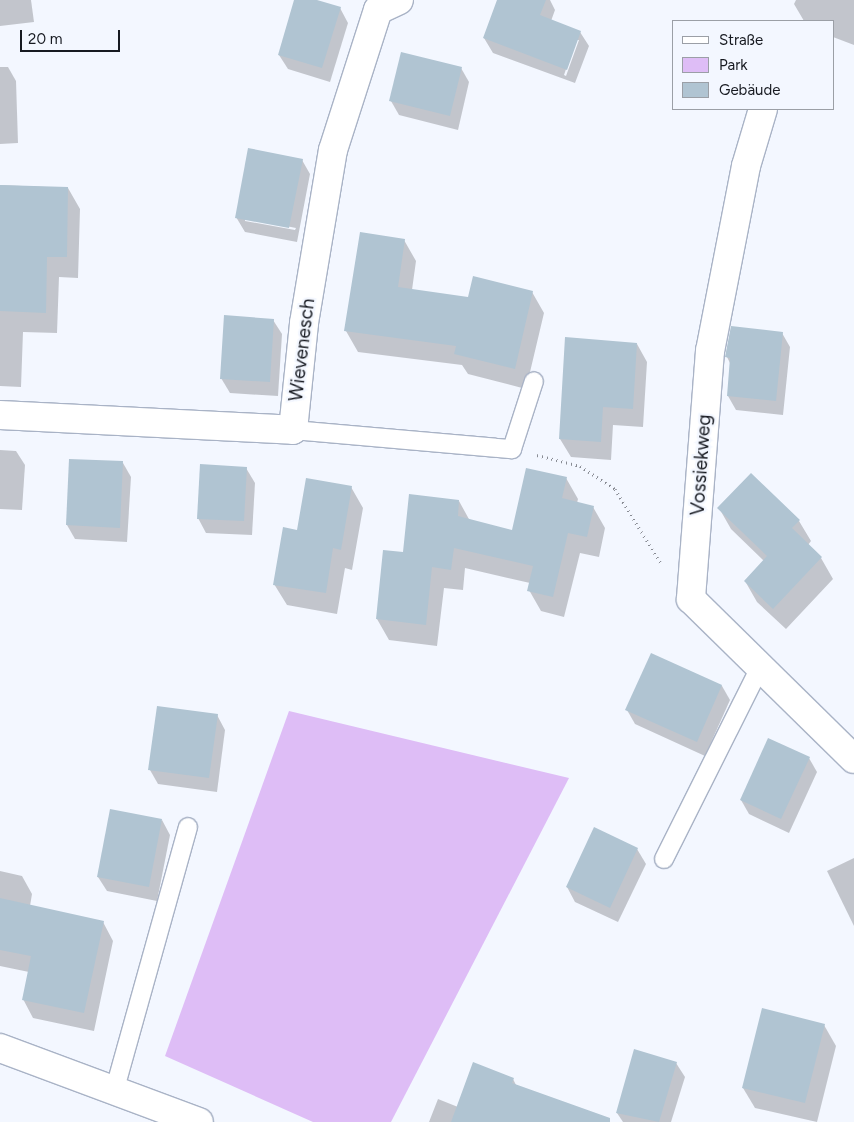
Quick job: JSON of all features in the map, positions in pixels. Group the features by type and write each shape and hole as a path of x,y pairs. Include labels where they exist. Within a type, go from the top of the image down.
{"street":[{"name":"Wievenesch","path":"293,430 304,323 333,150 378,10 399,0"},
{"name":"Vossiekweg","path":"691,599 710,351 746,166 763,110"},
{"path":"0,415 293,430"},
{"path":"691,599 761,665 854,758"},
{"path":"0,1048 114,1092 199,1122"}],"lane":[{"path":"293,430 512,449 534,381"},
{"path":"664,859 761,665"},
{"path":"114,1092 188,827"}],"path":[{"path":"512,449 580,466 615,489 655,558 691,599"}],"green space":[{"path":"289,711 569,778 391,1122 313,1122 165,1056"}],"building":[{"path":"294,0 317,0 341,7 322,68 278,55"},
{"path":"497,0 546,0 540,15 581,31 567,70 483,38"},
{"path":"401,52 462,67 450,116 389,101"},
{"path":"248,148 303,159 289,228 235,218"},
{"path":"0,185 68,187 67,257 47,257 46,313 0,311"},
{"path":"360,232 405,239 398,287 468,297 473,276 533,291 515,369 454,354 456,346 344,331"},
{"path":"224,315 274,319 270,382 220,379"},
{"path":"731,326 783,332 776,401 727,396 730,358 725,357"},
{"path":"565,337 637,343 633,409 603,407 601,442 559,439"},
{"path":"69,459 123,461 120,528 66,525"},
{"path":"200,464 247,467 244,521 197,519"},
{"path":"526,468 567,477 562,498 594,506 587,537 568,533 553,597 527,591 533,566 454,548 451,570 432,567 426,625 376,619 383,550 403,552 409,494 459,500 458,516 512,530"},
{"path":"751,473 800,520 792,528 822,557 773,609 744,581 767,556 717,508"},
{"path":"306,478 352,486 341,550 333,548 326,593 273,585 283,527 297,530"},
{"path":"651,653 722,685 697,742 625,710"},
{"path":"157,706 218,714 209,778 148,770"},
{"path":"768,738 810,757 781,819 740,800"},
{"path":"110,809 162,819 149,887 97,877"},
{"path":"594,827 638,848 610,908 566,887"},
{"path":"0,898 104,921 84,1013 22,1000 31,956 0,950"},
{"path":"762,1008 825,1024 805,1103 742,1088"},
{"path":"634,1049 677,1062 659,1122 616,1113"},
{"path":"473,1062 514,1078 512,1083 610,1118 610,1122 451,1122"}]}
